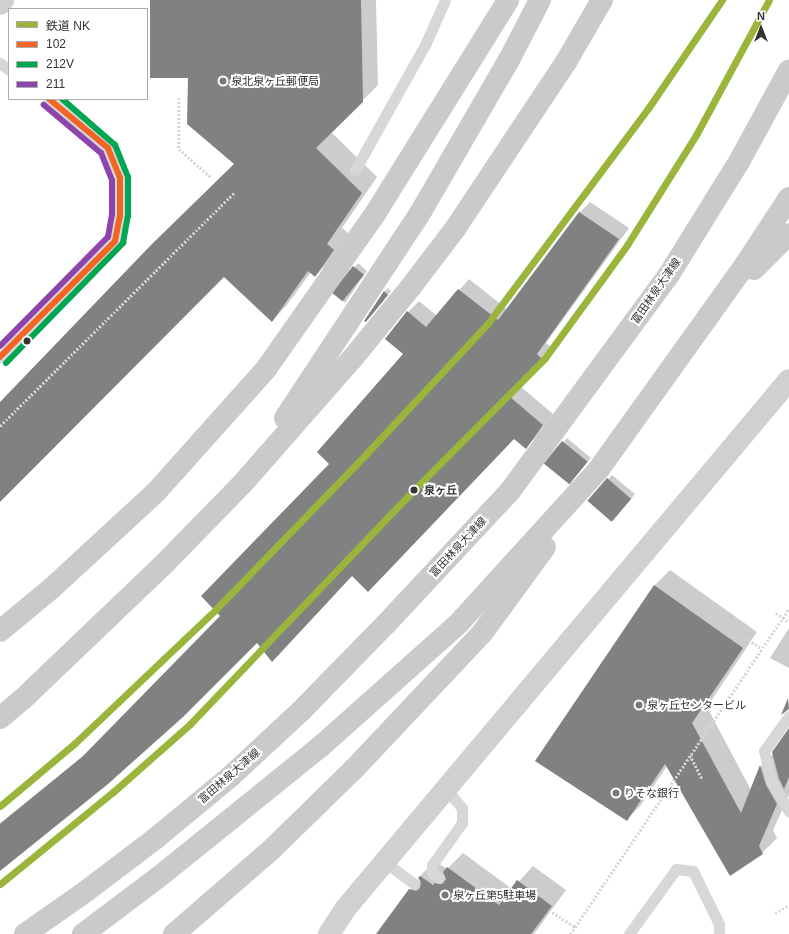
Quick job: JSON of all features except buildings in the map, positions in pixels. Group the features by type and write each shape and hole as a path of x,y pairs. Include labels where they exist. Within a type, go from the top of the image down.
{"main road":[{"path":"0,631 52,588 157,491 266,369 375,214 508,0"},
{"path":"243,483 419,215 509,60 540,0"},
{"path":"0,718 27,695 165,563 243,483 352,359 410,288 454,229 566,62 602,0"},
{"name":"富田林泉大津線","path":"25,934 81,896 143,848 231,776 306,706 386,624 510,491 670,273 740,160 789,70"},
{"path":"174,934 277,845 354,769 483,632 551,540 599,469 693,339 745,265 789,198"},
{"path":"693,339 752,271 789,234"},
{"path":"82,934 160,876 320,748 459,623 533,544 599,469"}],"street":[{"path":"0,4 4,0"},
{"path":"329,934 346,908 789,380"}],"lane":[{"path":"355,170 425,45 445,0"},
{"path":"0,63 8,69"},
{"path":"0,357 115,241 118,222 120,178 108,148 50,100"},
{"path":"789,716 764,751 772,782 789,812"},
{"path":"439,878 432,873 432,865 462,823 462,808 446,789"},
{"path":"385,862 414,884"},
{"path":"629,934 676,869 693,871 719,924 719,934"}],"path":[{"path":"179,98 179,150 212,177"},
{"path":"0,426 234,193"},
{"path":"570,934 789,608"},
{"path":"776,613 787,621"},
{"path":"745,638 761,648"},
{"path":"690,755 703,780"},
{"path":"775,913 789,905"},
{"path":"549,910 576,927"}],"rail line":[{"name":"NK","path":"0,806 75,743 216,609 366,454 488,323 649,107 722,0"},
{"name":"NK","path":"0,884 113,792 190,724 406,498 545,358 627,245 696,135 769,0"}],"transit line":[{"name":"102","path":"0,357 115,241 120,215 120,178 108,148 50,100"},
{"name":"212V","path":"6,363 123,243 128,216 128,177 115,145 63,100"},
{"name":"211","path":"0,346 108,237 112,214 112,180 101,153 44,105"}],"place":[{"name":"泉北泉ヶ丘郵便局","path":"223,81"},
{"name":"泉ヶ丘","path":"414,490"},
{"name":"泉ヶ丘センタービル","path":"639,705"},
{"name":"りそな銀行","path":"616,793"},
{"name":"泉ヶ丘第5駐車場","path":"445,895"}]}
